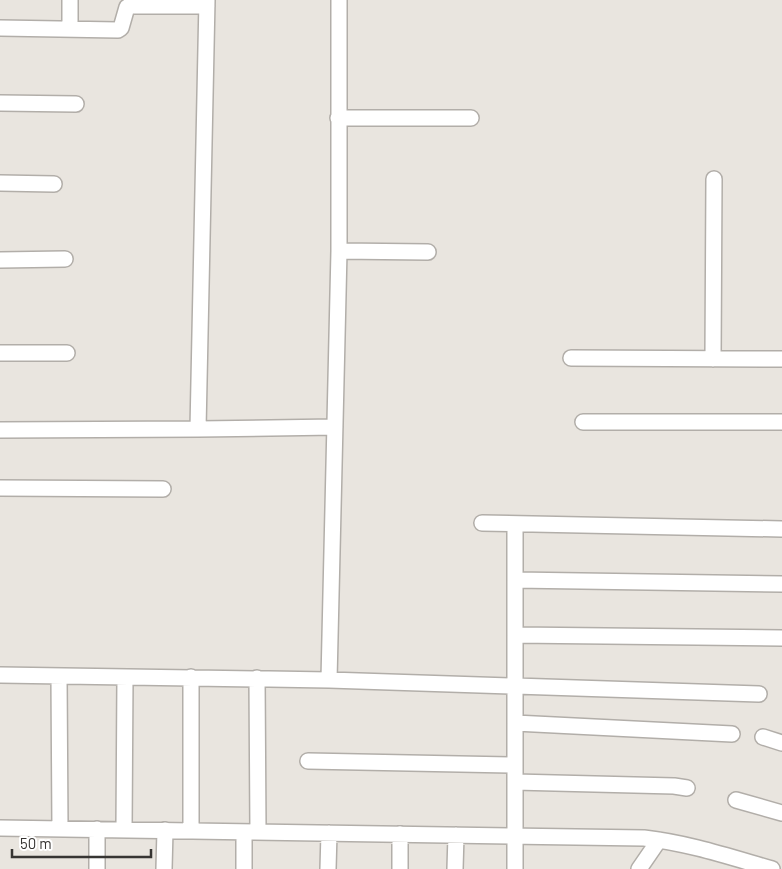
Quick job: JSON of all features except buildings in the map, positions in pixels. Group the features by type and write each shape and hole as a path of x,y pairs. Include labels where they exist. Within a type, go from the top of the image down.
{"street":[{"path":"70,0 70,29"},
{"path":"329,680 339,251 339,0"},
{"path":"0,28 118,30 121,28 127,7 130,6 207,3 198,429"},
{"path":"0,104 76,104"},
{"path":"338,118 471,118"},
{"path":"713,359 714,179"},
{"path":"0,183 54,184"},
{"path":"339,251 428,252"},
{"path":"0,260 66,259"},
{"path":"0,354 67,353"},
{"path":"571,358 782,359"},
{"path":"583,422 782,422"},
{"path":"0,430 335,427"},
{"path":"0,488 163,489"},
{"path":"482,523 782,530"},
{"path":"515,524 515,869"},
{"path":"515,580 782,584"},
{"path":"515,635 782,638"},
{"path":"0,675 515,684 759,694"},
{"path":"59,676 60,829"},
{"path":"124,676 124,830"},
{"path":"191,678 191,831"},
{"path":"244,869 251,832 257,678"},
{"path":"515,723 732,734"},
{"path":"763,737 782,743"},
{"path":"308,761 515,765"},
{"path":"515,782 674,786 687,788"},
{"path":"736,800 782,813"},
{"path":"0,828 644,838 659,840 772,869"},
{"path":"97,829 97,869"},
{"path":"164,869 165,830"},
{"path":"328,869 329,833"},
{"path":"400,834 400,869"},
{"path":"455,869 456,835"},
{"path":"639,869 659,840"}]}
